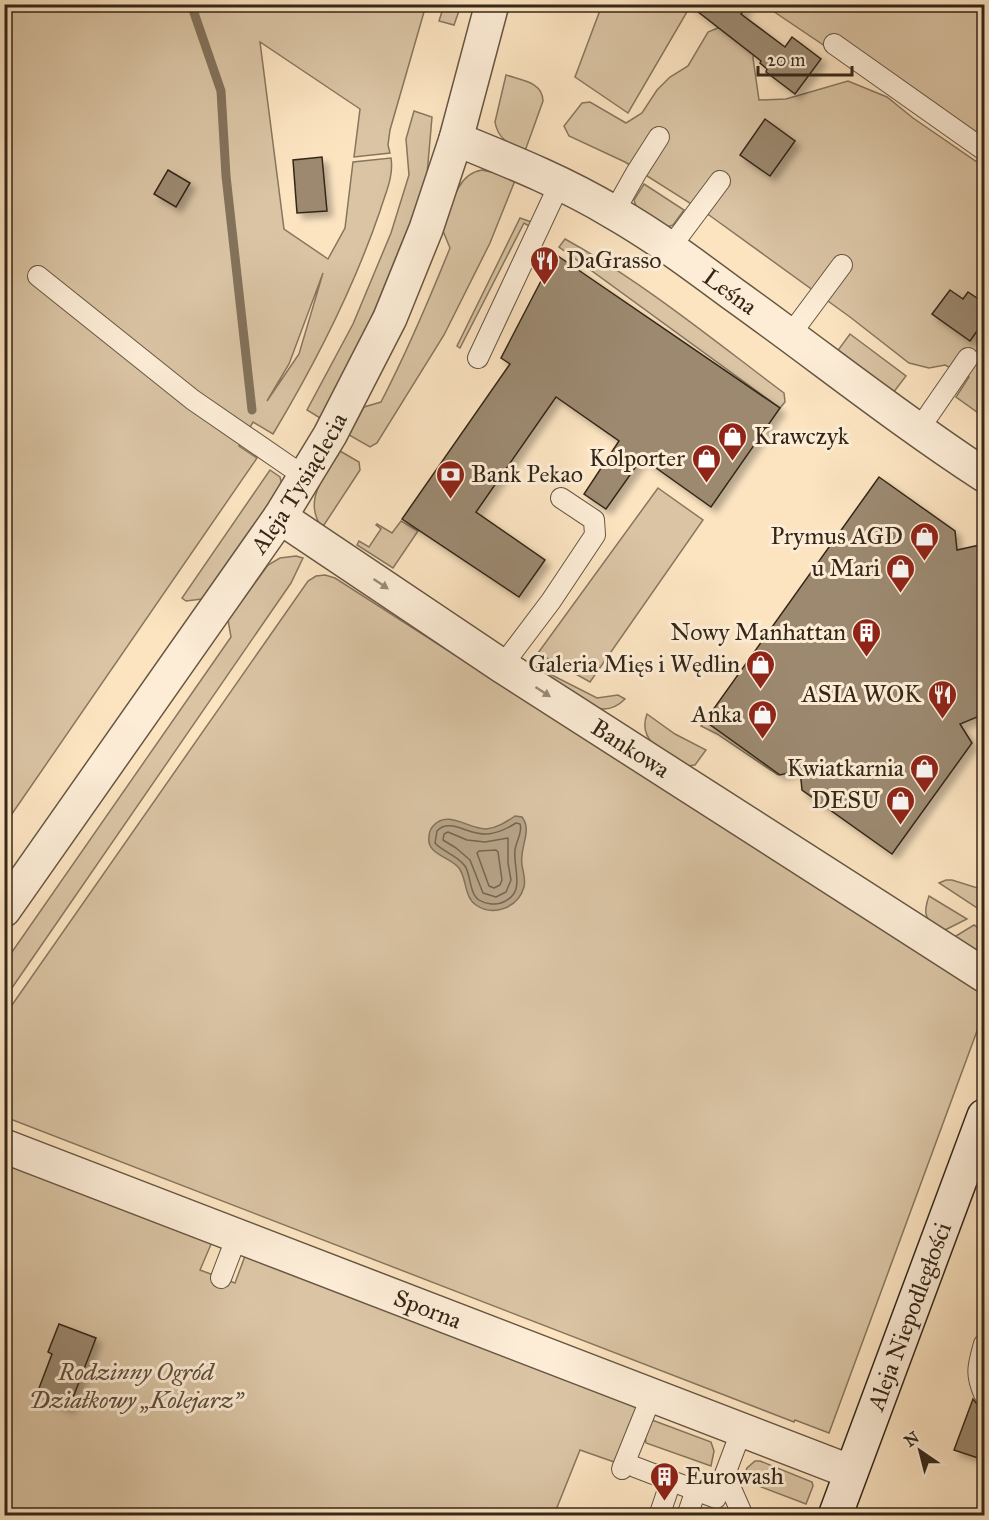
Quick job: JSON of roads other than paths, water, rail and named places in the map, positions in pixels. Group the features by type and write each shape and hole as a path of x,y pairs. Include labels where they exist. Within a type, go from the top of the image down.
{"street":[{"name":"Aleja Tysiąclecia","path":"4,910 280,517 305,477 367,365 390,318 426,229 456,139 492,4"},
{"name":"Leśna","path":"456,139 560,183 614,212 670,248 984,475"},
{"name":"Bankowa","path":"280,517 501,666 984,975"},
{"name":"Aleja Niepodległości","path":"835,1515 982,1128"},
{"name":"Sporna","path":"4,1146 851,1472"}],"lane":[{"path":"834,44 984,150"},
{"path":"614,212 659,137"},
{"path":"670,248 720,181"},
{"path":"478,358 560,183"},
{"path":"790,335 842,265"},
{"path":"38,276 193,400 305,477"},
{"path":"919,429 968,358"},
{"path":"501,666 551,601 596,536 594,520 561,498"},
{"path":"221,1278 237,1236"},
{"path":"984,1344 978,1379 984,1394"},
{"path":"652,1395 628,1468 716,1498 742,1429"},
{"path":"724,1475 743,1515"},
{"path":"659,1515 671,1481"},
{"path":"687,1515 696,1490"}],"water":[{"path":"515,816 522,817 526,828 522,852 524,887 511,905 497,910 483,909 472,902 469,897 459,868 431,847 430,832 434,825 446,819 486,829 498,826"}],"waterway":[{"path":"191,4 221,91 226,176 252,410"}],"place":[{"name":"DaGrasso","path":"545,286"},
{"name":"Krawczyk","path":"733,462"},
{"name":"Kolporter","path":"706,484"},
{"name":"Bank Pekao","path":"450,500"},
{"name":"Prymus AGD","path":"924,562"},
{"name":"u Mari","path":"901,594"},
{"name":"Nowy Manhattan","path":"867,658"},
{"name":"Galeria Mięs i Wędlin","path":"761,690"},
{"name":"ASIA WOK","path":"942,720"},
{"name":"Anka","path":"763,740"},
{"name":"Kwiatkarnia","path":"925,794"},
{"name":"DESU","path":"901,826"},
{"name":"Eurowash","path":"664,1502"}],"park label":[{"name":"Rodzinny Ogród Działkowy „Kolejarz”","path":"136,1386"}]}
